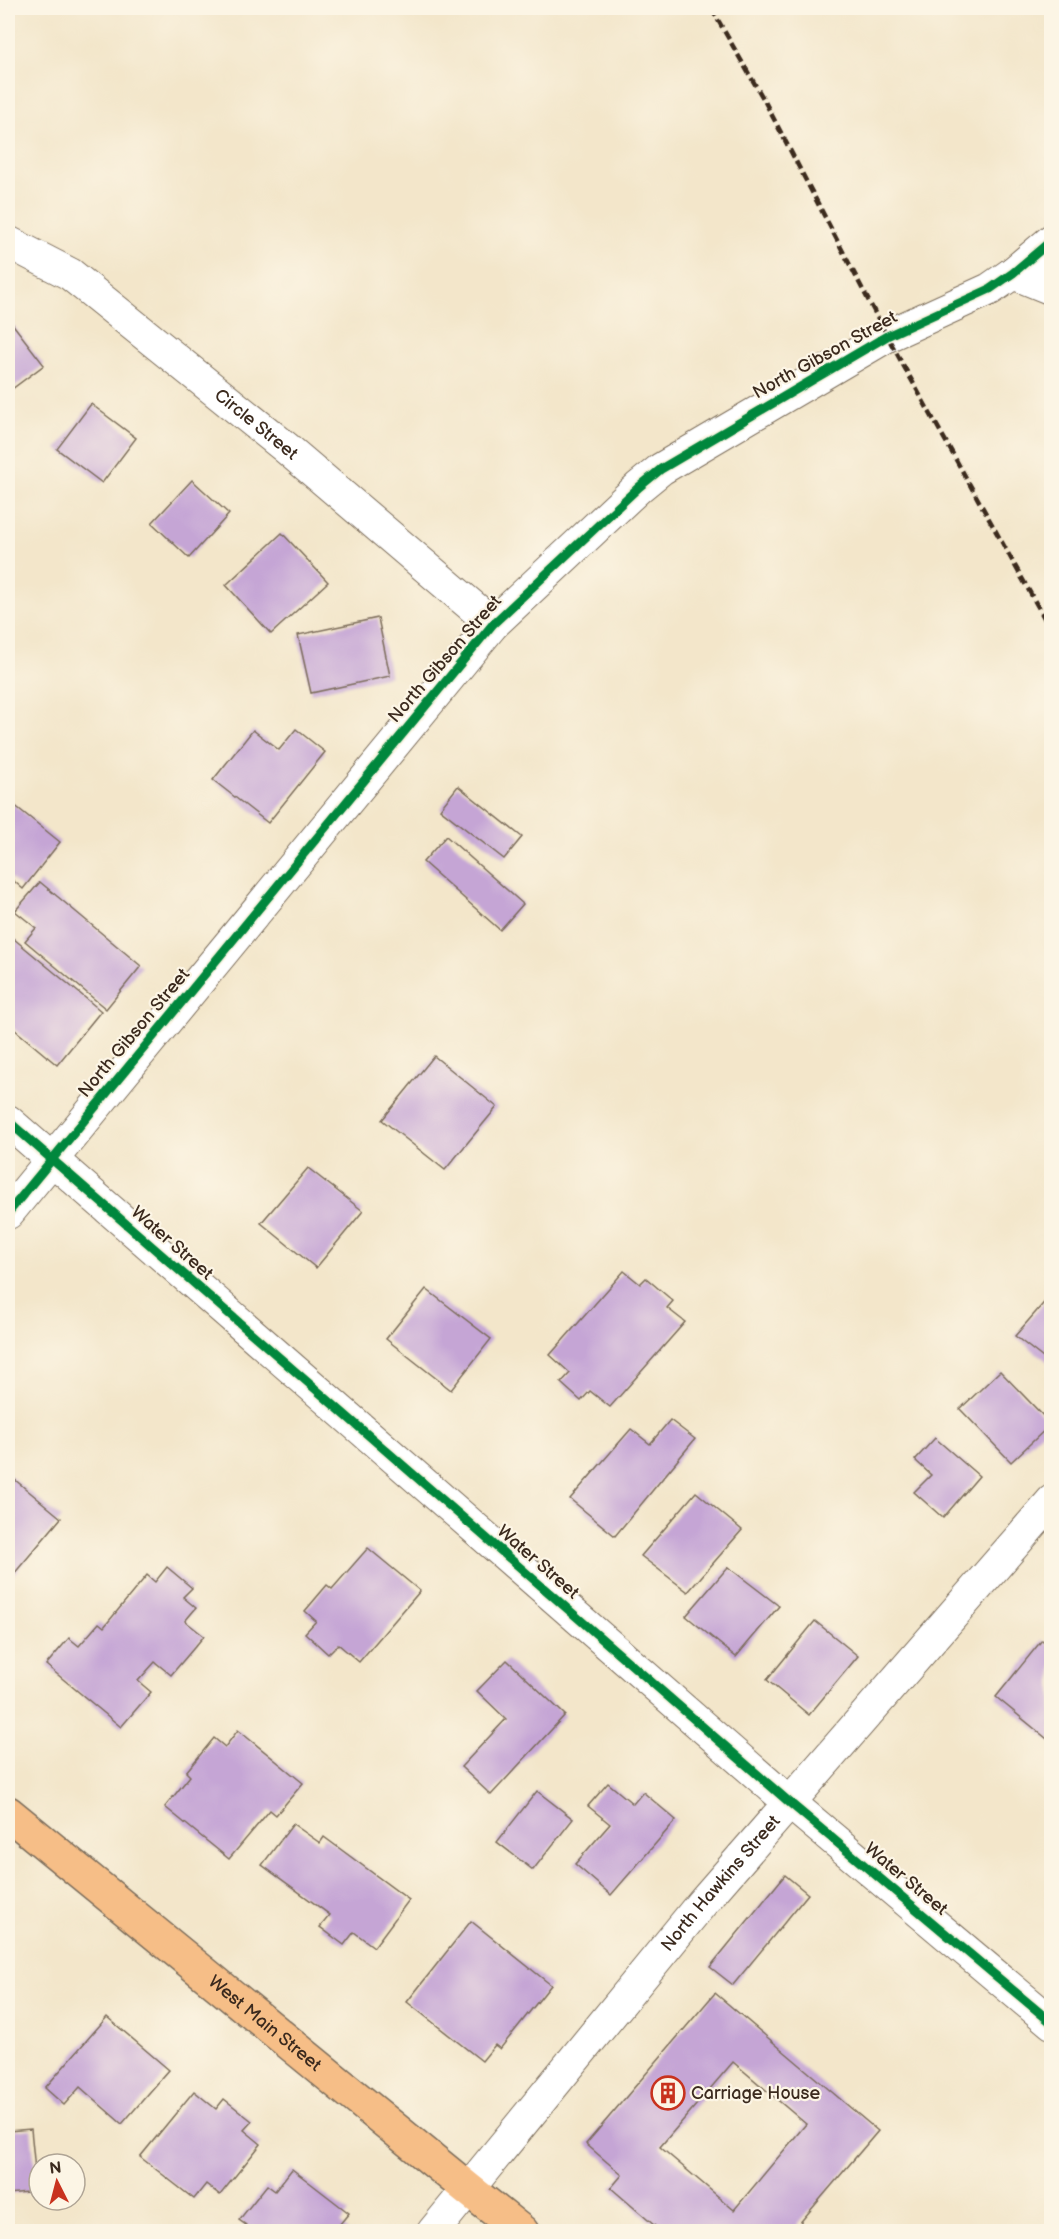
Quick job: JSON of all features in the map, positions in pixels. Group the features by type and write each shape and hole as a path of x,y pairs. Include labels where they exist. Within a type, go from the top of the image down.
{"main road":[{"name":"West Main Street","path":"8,1813 522,2232"}],"street":[{"name":"North Gibson Street","path":"8,1213 493,624 639,487 661,469 887,336 990,290 1052,240"},
{"name":"Circle Street","path":"8,242 70,274 285,447 493,624"},
{"path":"1013,273 1052,289"},
{"name":"Water Street","path":"8,1121 789,1802 1052,2022"},
{"name":"North Hawkins Street","path":"433,2232 702,1903 1052,1501"}],"building":[{"path":"11,322 44,365 8,392 8,325"},
{"path":"91,404 136,438 102,483 57,449"},
{"path":"192,480 229,514 189,558 152,523"},
{"path":"282,533 328,582 271,634 226,585"},
{"path":"378,618 390,676 311,693 298,635"},
{"path":"296,729 325,752 268,823 213,780 253,730 279,750"},
{"path":"458,786 522,837 504,859 440,809"},
{"path":"8,800 60,842 23,889 8,876"},
{"path":"446,836 523,904 500,930 423,862"},
{"path":"40,882 141,966 106,1009 25,941 36,928 15,911"},
{"path":"8,934 101,1011 57,1065 8,1024"},
{"path":"434,1056 497,1107 445,1170 382,1120"},
{"path":"308,1168 363,1211 316,1268 261,1223"},
{"path":"624,1271 640,1284 646,1278 673,1301 667,1308 685,1322 610,1407 590,1391 581,1401 561,1383 570,1373 550,1355"},
{"path":"426,1289 491,1339 451,1390 386,1339"},
{"path":"1049,1297 1052,1299 1052,1365 1015,1336"},
{"path":"1000,1371 1051,1424 1011,1462 960,1409"},
{"path":"670,1420 695,1439 615,1536 570,1499 631,1429 650,1444"},
{"path":"935,1438 979,1476 943,1518 914,1492 931,1475 915,1460"},
{"path":"8,1474 61,1518 8,1581"},
{"path":"696,1492 742,1530 688,1592 641,1556"},
{"path":"368,1548 420,1591 359,1662 338,1644 328,1654 305,1633 316,1621 305,1611 327,1585 332,1589"},
{"path":"167,1567 192,1588 183,1597 196,1608 185,1621 204,1636 171,1675 155,1662 138,1681 151,1692 121,1727 46,1665 69,1638 79,1646 99,1623 104,1627 147,1575 155,1582"},
{"path":"728,1567 779,1606 736,1657 686,1616"},
{"path":"815,1621 858,1656 809,1715 767,1680"},
{"path":"1042,1640 1052,1648 1052,1743 996,1697"},
{"path":"507,1660 565,1715 491,1795 461,1767 506,1719 477,1691"},
{"path":"238,1730 303,1783 276,1815 270,1810 229,1859 165,1807 190,1776 186,1772 214,1738 225,1747"},
{"path":"608,1783 633,1804 643,1792 676,1820 611,1895 575,1864 610,1824 588,1806"},
{"path":"537,1791 573,1819 533,1870 497,1842"},
{"path":"293,1824 320,1843 324,1837 409,1900 374,1947 354,1932 344,1945 320,1927 330,1915 262,1865"},
{"path":"785,1875 808,1894 733,1985 710,1967"},
{"path":"471,1921 551,1985 500,2049 495,2045 482,2061 407,2002"},
{"name":"Carriage House","path":"715,1993 878,2131 792,2232 662,2232 611,2188 622,2175 586,2144","holes":["733,2062 806,2124 734,2210 660,2147"]},
{"path":"107,2017 169,2070 122,2124 80,2087 64,2105 45,2088"},
{"path":"194,2091 216,2109 224,2099 252,2121 244,2130 261,2144 220,2195 206,2184 194,2199 140,2157"},
{"path":"31,2129 33,2152 27,2152 27,2192 8,2194 8,2131"},
{"path":"292,2169 349,2213 340,2224 349,2232 241,2232 246,2225 239,2220 267,2185 275,2191"}],"railway":[{"path":"711,8 764,100 887,336 1052,632"}],"cycle path":[{"path":"8,1213 493,624 639,487 661,469 887,336 990,289 1052,240"},
{"path":"8,1121 789,1802 1052,2023"}],"place":[{"name":"Carriage House","path":"668,2093"}]}
